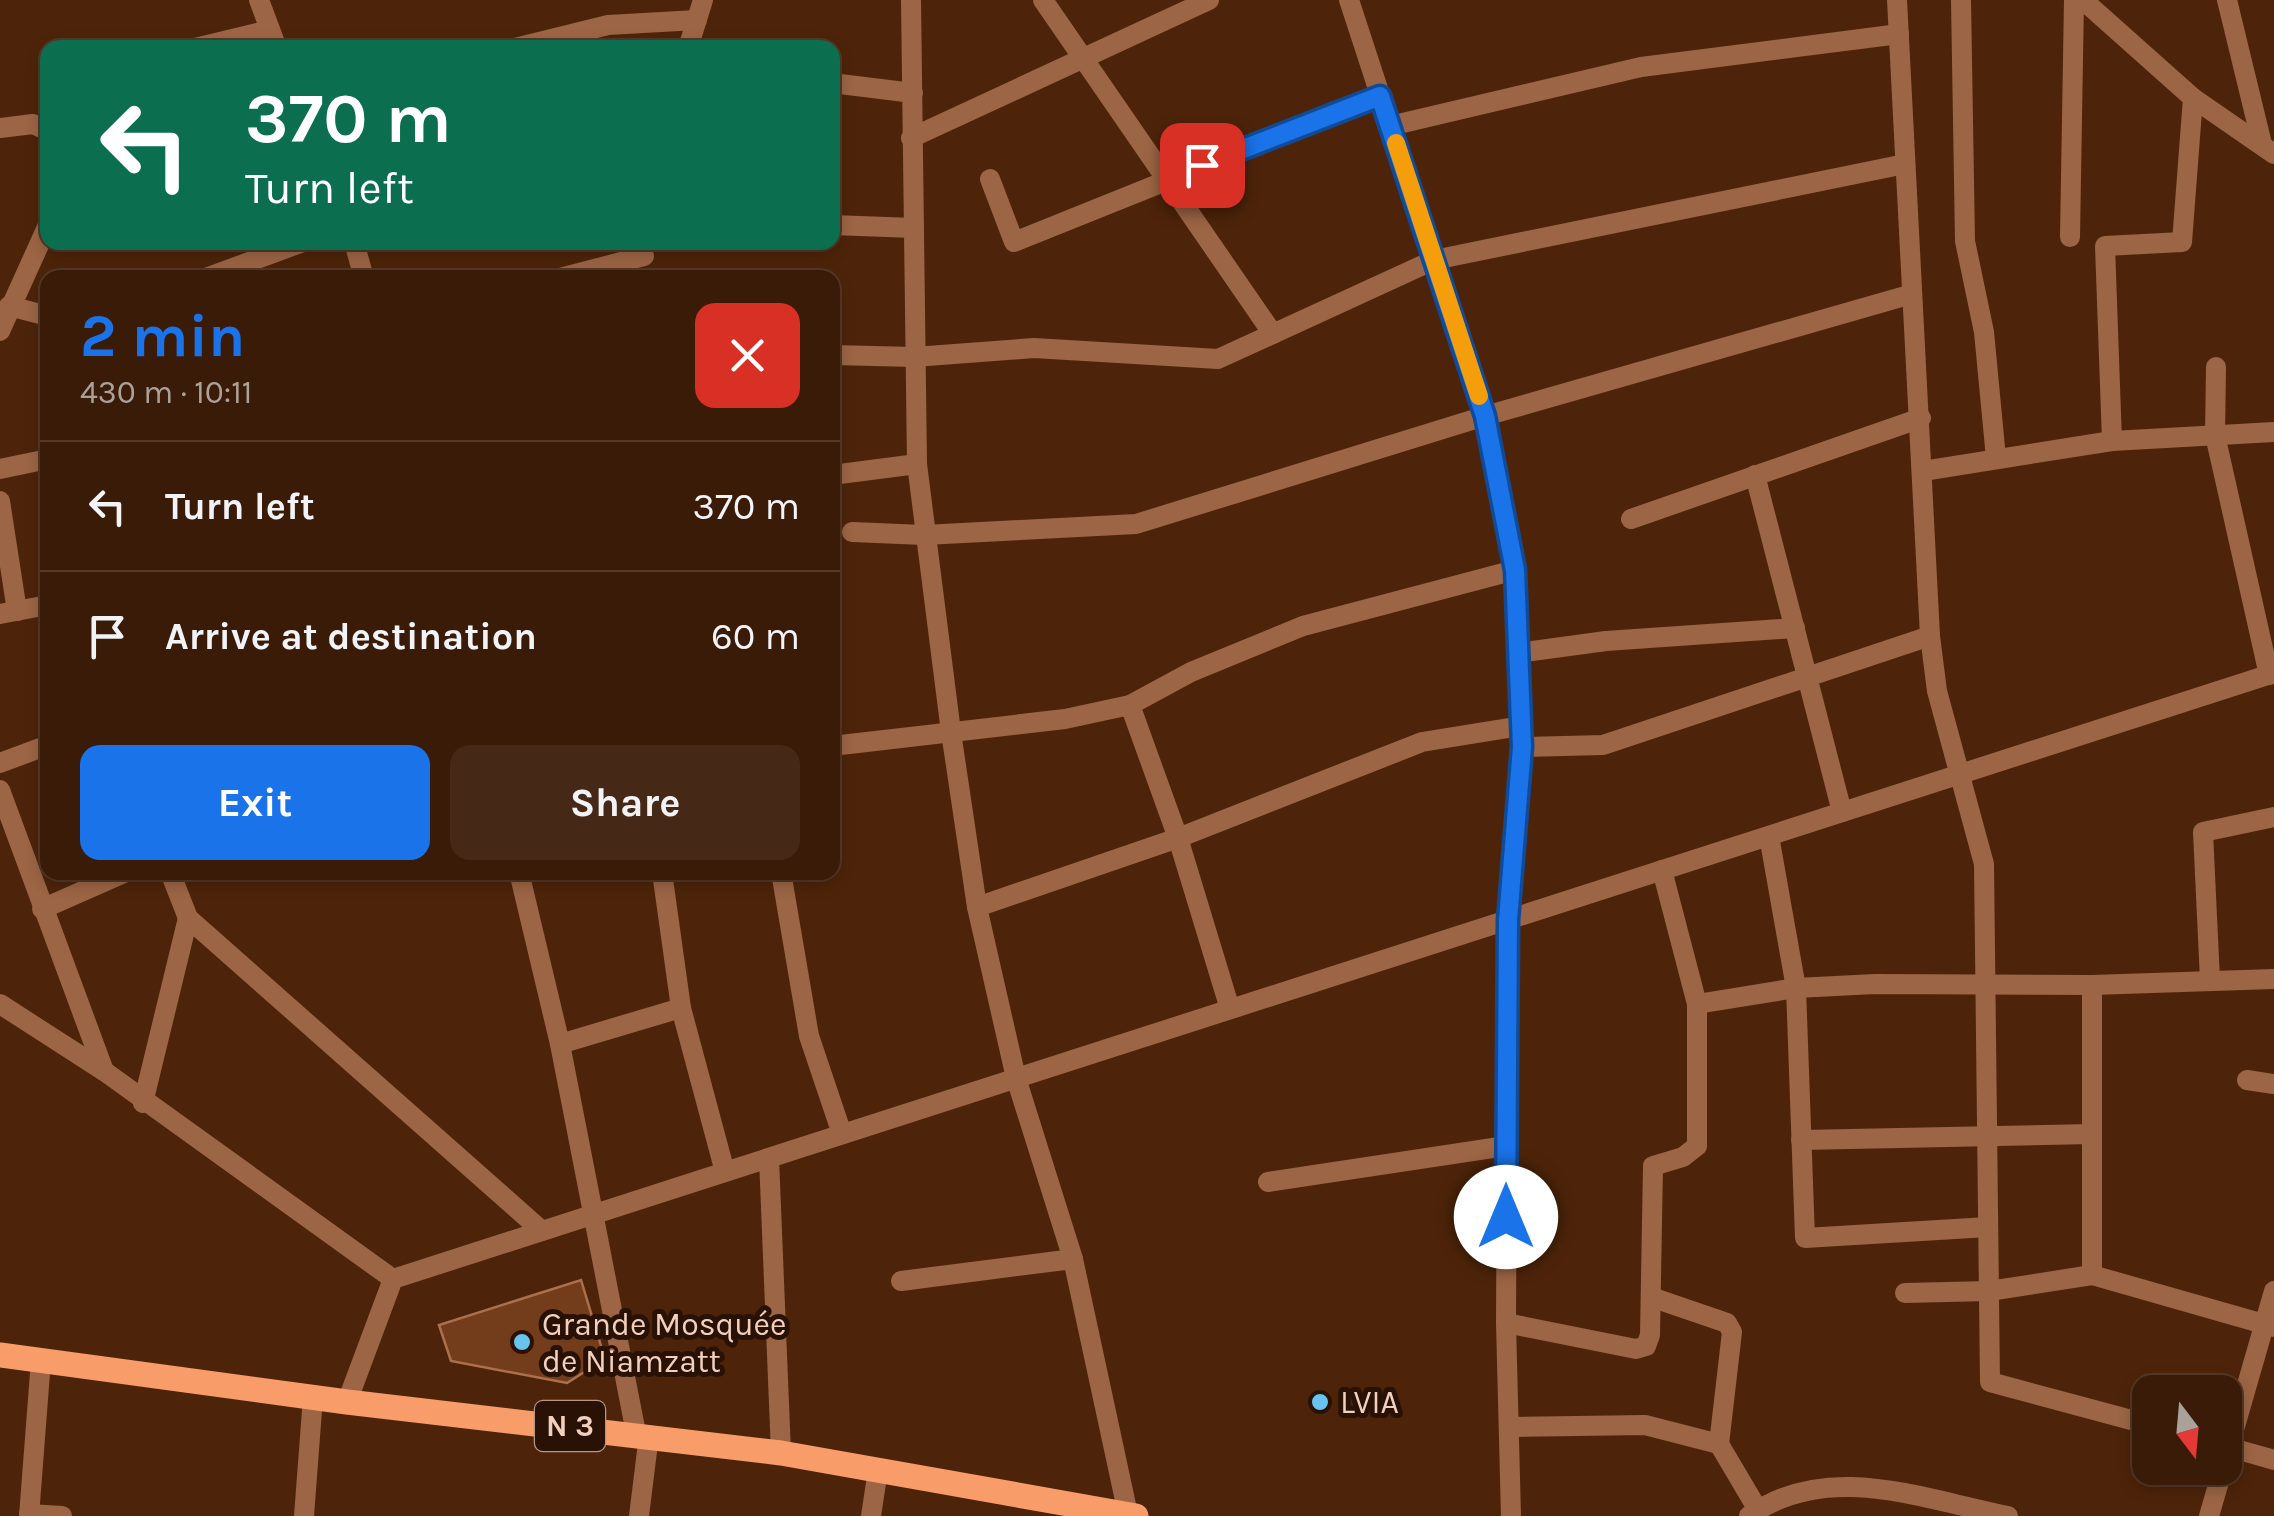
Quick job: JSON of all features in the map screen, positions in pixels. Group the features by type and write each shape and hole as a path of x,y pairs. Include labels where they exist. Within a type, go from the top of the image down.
{"main road":[{"name":"N 3","path":"0,1355 347,1402 781,1453 1132,1515"}],"street":[{"path":"259,0 273,39"},
{"path":"911,0 917,464 951,732 977,907 1016,1078 1072,1259 1132,1515"},
{"path":"1044,0 1272,334"},
{"path":"911,138 1209,0"},
{"path":"1348,0 1485,416 1515,570 1521,737 1508,920 1506,1323 1511,1516"},
{"path":"1897,0 1930,636 1937,690 1984,864 1990,1382 2132,1421"},
{"path":"1961,0 1965,241 1984,332 1996,458"},
{"path":"2070,236 2074,0"},
{"path":"2083,0 2193,98 2268,149"},
{"path":"2227,0 2268,149"},
{"path":"548,40 608,25 700,10 691,40"},
{"path":"1390,126 1640,67 1899,34"},
{"path":"840,84 913,93"},
{"path":"990,179 1014,242 1380,96"},
{"path":"2112,441 2105,246 2182,242 2193,98"},
{"path":"0,128 33,124 40,128"},
{"path":"840,355 914,357 1034,348 1218,359 1434,260 1906,164"},
{"path":"840,226 914,228"},
{"path":"0,331 40,242"},
{"path":"228,270 281,250"},
{"path":"595,270 644,259"},
{"path":"852,532 924,534 1136,524 1485,416 1912,294"},
{"path":"10,306 40,314"},
{"path":"393,1279 2272,674 2215,435 2216,367"},
{"path":"1632,518 1921,418"},
{"path":"1924,471 2112,441 2274,432"},
{"path":"0,469 40,462"},
{"path":"840,474 917,464"},
{"path":"1755,476 1842,812"},
{"path":"0,501 8,612 40,606"},
{"path":"840,745 1065,719 1130,705 1191,672 1303,626 1515,570"},
{"path":"1518,653 1606,641 1794,628"},
{"path":"977,907 1178,838 1422,742 1521,737 1602,745 1930,636"},
{"path":"1130,705 1178,838 1230,1009"},
{"path":"0,764 40,748"},
{"path":"0,790 104,1071"},
{"path":"2210,980 2203,832 2274,817"},
{"path":"1769,836 1796,988 1804,1238 1988,1227"},
{"path":"1506,1323 1636,1348 1646,1346 1650,1335 1654,1166 1683,1157 1697,1146 1697,1004 1662,870"},
{"path":"42,909 108,880"},
{"path":"173,880 188,918 542,1230"},
{"path":"521,880 560,1044 642,1434 640,1516"},
{"path":"663,880 681,1008 725,1172"},
{"path":"782,880 810,1036 842,1134"},
{"path":"143,1103 188,918"},
{"path":"1697,1004 1796,988 2092,985 2274,978"},
{"path":"2092,985 2092,1275"},
{"path":"0,1004 104,1071 143,1103 393,1279"},
{"path":"560,1044 681,1008"},
{"path":"2247,1080 2274,1084"},
{"path":"1801,1140 2091,1134"},
{"path":"1268,1182 1506,1146"},
{"path":"769,1158 781,1453"},
{"path":"901,1281 1072,1259"},
{"path":"1905,1294 1988,1292 2092,1275 2269,1326"},
{"path":"347,1402 393,1279"},
{"path":"2242,1407 2269,1326 2274,1291"},
{"path":"1652,1297 1727,1323 1732,1332 1719,1444 1754,1513 1797,1490 1852,1485 2008,1516"},
{"path":"41,1360 29,1515 62,1516"},
{"path":"304,1516 313,1397"},
{"path":"1509,1427 1644,1425 1719,1444"},
{"path":"2242,1457 2274,1460"},
{"path":"871,1516 878,1470"},
{"path":"2209,1516 2218,1485"}],"building":[{"name":"Grande Mosquée de Niamzatt","path":"581,1280 605,1359 567,1383 451,1361 439,1325"}],"slow traffic":[{"path":"1396,143 1479,396"}],"place":[{"name":"Grande Mosquée de Niamzatt","path":"522,1342"},
{"name":"LVIA","path":"1320,1402"}],"route":[{"path":"1202,165 1380,96 1485,416 1515,570 1522,747 1508,920 1506,1217"}]}
